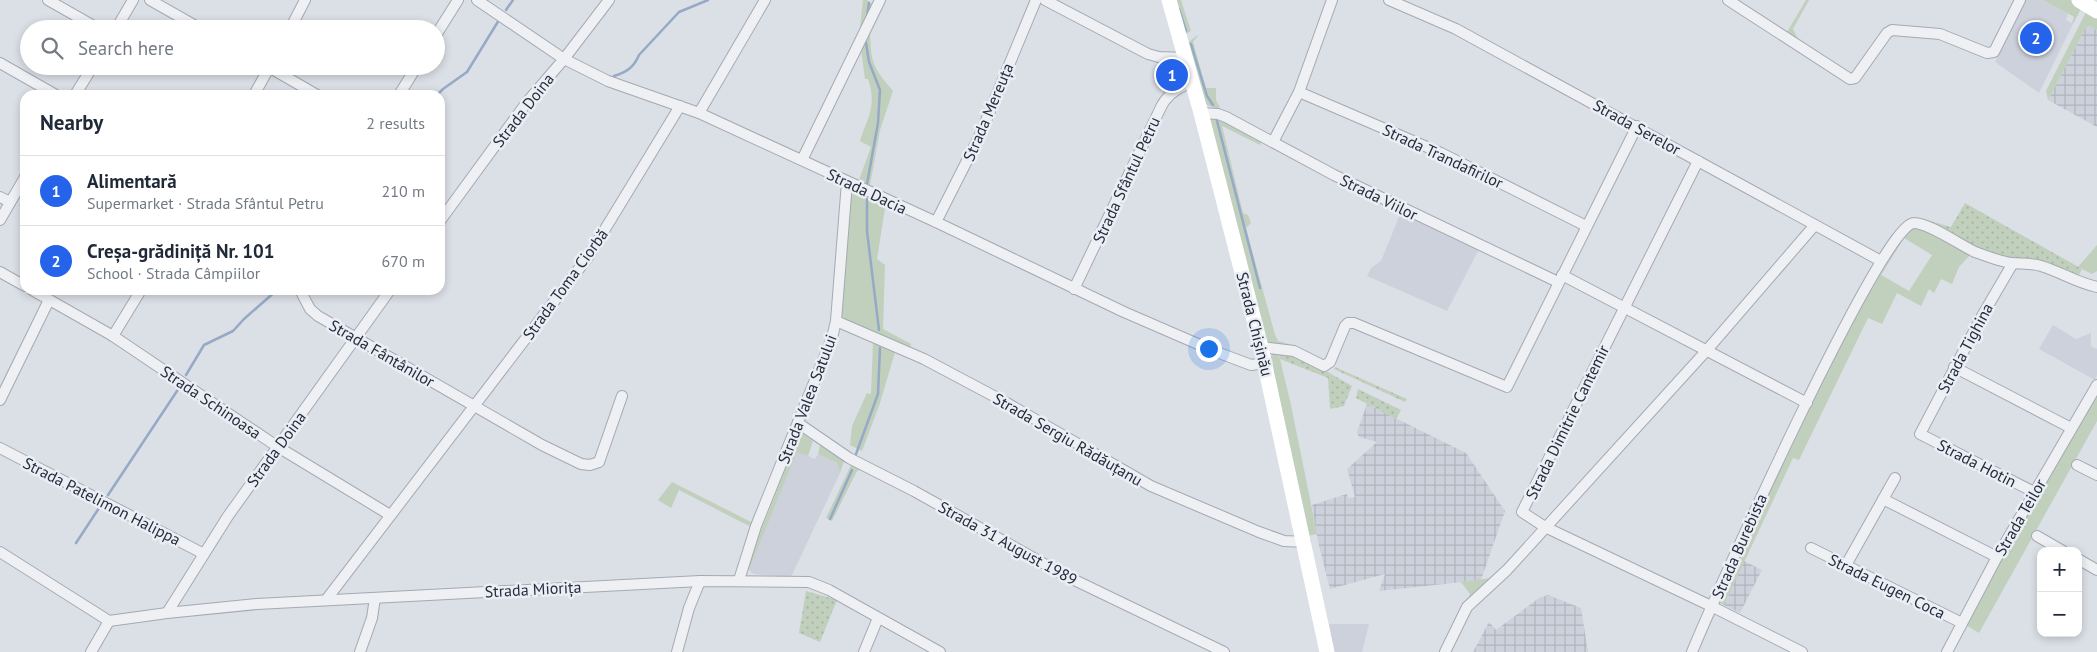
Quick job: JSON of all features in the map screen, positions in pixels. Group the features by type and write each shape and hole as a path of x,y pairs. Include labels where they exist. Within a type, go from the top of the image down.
{"street":[{"path":"48,0 83,20"},
{"path":"121,20 133,0"},
{"path":"150,0 185,20"},
{"path":"295,20 305,0"},
{"path":"445,20 458,0"},
{"name":"Strada Dacia","path":"477,0 564,59 608,81 698,113 936,222 1074,289 1214,352 1251,365 1265,363"},
{"name":"Strada Doina","path":"445,214 527,102 564,59 609,0"},
{"path":"698,113 765,0"},
{"name":"Strada Mereuța","path":"936,222 970,156 1036,0"},
{"path":"1045,0 1148,54 1159,57 1185,58"},
{"name":"Strada Chișinău","path":"1169,0 1201,113 1262,347 1327,652"},
{"path":"1274,142 1299,92 1332,0"},
{"name":"Strada Serelor","path":"1389,0 1456,29 1637,126 1814,226 1881,261"},
{"path":"1728,0 1850,79 1855,78 1887,33 1892,30 1940,34 1987,53 1994,52 2020,0"},
{"path":"2079,0 2097,12"},
{"path":"802,160 877,1"},
{"path":"0,63 20,74"},
{"path":"21,75 47,90"},
{"path":"78,90 87,75"},
{"path":"257,90 265,75"},
{"path":"283,75 308,90"},
{"path":"402,90 411,75"},
{"name":"Strada Sfântul Petru","path":"1074,289 1166,97 1191,82"},
{"name":"Strada Trandafirilor","path":"1299,92 1441,152 1586,226"},
{"name":"Strada Toma Ciorbă","path":"326,600 588,257 680,106"},
{"name":"Strada Viilor","path":"1201,113 1218,114 1334,175 1560,279"},
{"path":"1262,347 1294,351 1324,366 1330,362 1348,322 1507,386 1637,126"},
{"name":"Strada Dimitrie Cantemir","path":"1546,527 1522,512 1698,161"},
{"name":"Strada Valea Satului","path":"740,580 756,526 832,338 836,322 847,182"},
{"path":"0,220 20,185"},
{"path":"0,198 10,202"},
{"path":"1881,261 1897,236 1908,224 1914,222 1924,225 1973,251 1998,260 2041,266 2078,283 2097,287"},
{"path":"1444,652 1467,607 1507,570 1707,350 1814,226"},
{"name":"Strada Burebista","path":"1546,527 1711,606 1807,402 1847,322 1881,261"},
{"name":"Strada Tighina","path":"1920,434 1954,367 2013,263"},
{"path":"0,272 20,283"},
{"path":"1560,279 1624,306 1807,402"},
{"name":"Strada Schinoasa","path":"41,295 113,336 278,447 390,515"},
{"path":"113,336 138,295"},
{"name":"Strada Fântânilor","path":"303,295 310,309 356,338 474,405"},
{"name":"Strada Doina","path":"167,613 228,516 386,295"},
{"path":"0,400 50,300"},
{"name":"Strada Sergiu Rădăuțanu","path":"836,322 924,359 1005,402 1151,486 1259,532 1284,541 1304,542"},
{"path":"1954,367 2071,428"},
{"name":"Strada Teilor","path":"1947,652 1997,557 2097,385"},
{"path":"474,405 542,445 581,464 590,466 599,462 622,396"},
{"name":"Strada 31 August 1989","path":"798,423 849,458 914,490 1064,575 1224,652"},
{"name":"Strada Hotin","path":"1920,434 2034,492"},
{"name":"Strada Patelimon Halippa","path":"0,448 204,554"},
{"path":"2077,465 2097,475"},
{"path":"1846,565 1895,478"},
{"path":"1883,499 1997,557"},
{"path":"2037,536 2056,547"},
{"name":"Strada Eugen Coca","path":"1811,548 1962,623"},
{"path":"0,552 109,621 91,652"},
{"path":"2082,561 2097,570"},
{"path":"677,652 689,608 700,581"},
{"name":"Strada Miorița","path":"109,621 257,604 326,600 700,581 809,582 829,590 940,652"},
{"path":"360,652 372,618 375,598"},
{"path":"1692,652 1711,606 1802,652"},
{"path":"864,652 878,618"}],"shaded area":[{"path":"2026,0 2043,0 2068,14 2066,20 2073,24 2039,93 1995,62"},
{"path":"2087,25 2097,30 2097,127 2048,100"},
{"path":"1167,63 1179,69 1182,76 1172,88 1166,85 1168,80 1161,77"},
{"path":"1401,212 1479,249 1447,311 1367,276 1371,268 1381,261"},
{"path":"2053,325 2076,339 2091,333 2091,346 2097,349 2097,375 2095,380 2039,349"},
{"path":"1367,404 1466,453 1505,511 1481,580 1379,591 1385,574 1330,589 1318,542 1312,505 1347,494 1348,498 1355,497 1347,469 1377,442 1359,437 1357,432"},
{"path":"797,451 815,459 818,454 837,463 840,473 791,577 754,574 749,570"},
{"path":"1744,561 1762,570 1740,613 1724,605"},
{"path":"1548,595 1581,608 1588,652 1473,652 1489,622 1496,630 1539,598"},
{"path":"1329,624 1369,624 1362,652 1334,652"}],"green space":[{"path":"863,0 867,0 874,5 859,37"},
{"path":"1173,0 1181,0 1191,31 1184,35"},
{"path":"1806,0 1809,0 1793,29 1800,43 1786,34"},
{"path":"2043,0 2071,0 2082,7 2073,24 2074,17"},
{"path":"2087,10 2097,16 2097,30 2087,25 2048,100 2046,91"},
{"path":"870,31 874,64 893,91 880,130 870,185 859,180 871,147 860,141 872,104 871,88 868,79 865,79 861,49"},
{"path":"1199,34 1193,42 1206,88 1216,88 1216,100 1220,108 1219,110 1203,103 1186,44"},
{"path":"1212,118 1224,119 1262,138 1260,145 1222,126 1243,213 1248,215 1251,223 1246,228 1275,335 1278,341 1294,347 1277,345 1266,341 1207,121"},
{"path":"864,192 886,202 877,259 885,265 883,329 911,344 909,349 851,325 841,315 851,195"},
{"path":"1965,203 2082,269 2077,279 2032,258 2009,258 1981,250 1920,218 1951,227"},
{"path":"1918,226 1971,254 1959,267 1952,284 1941,279 1934,293 1929,289 1921,306 1897,293 1882,324 1868,318 1799,460 1793,458 1724,605 1720,603 1718,597 1846,330 1900,235","holes":["1904,238 1932,255 1909,291 1881,275"]},
{"path":"2097,245 2097,271 2092,274 2078,267"},
{"path":"873,343 895,352 880,403 862,451 850,445 852,426 867,393 871,394"},
{"path":"1278,351 1317,534 1307,536 1270,359 1272,354"},
{"path":"1278,351 1303,358 1352,386 1344,406 1330,409 1328,378 1280,359"},
{"path":"1335,367 1407,399 1405,402 1334,369"},
{"path":"1358,389 1401,410 1396,419 1356,398"},
{"path":"2097,390 2097,421 1979,633 1966,625 2000,559"},
{"path":"800,432 813,441 808,456 797,452 749,570 747,566"},
{"path":"820,445 844,461 840,473 837,463 818,454"},
{"path":"851,465 860,470 857,471 832,521 826,518"},
{"path":"672,482 753,523 751,527 679,490 671,508 658,500"},
{"path":"1497,573 1465,605 1470,594 1461,582 1491,578"},
{"path":"806,591 837,600 820,642 799,633"}],"waterway":[{"path":"506,10 513,0"},
{"path":"614,76 623,73 632,66 639,55 679,12 708,0"},
{"path":"867,17 869,3"},
{"path":"1179,9 1186,31"},
{"path":"442,90 467,72 499,20"},
{"path":"866,43 869,62 880,90 878,123 867,184"},
{"path":"1191,44 1207,96 1213,105"},
{"path":"1217,121 1260,288"},
{"path":"867,199 867,231 879,330"},
{"path":"186,375 204,345 233,331 271,295"},
{"path":"856,454 878,394 880,348"},
{"path":"108,495 179,388"},
{"path":"830,519 852,470"},
{"path":"76,543 99,508"}],"place":[{"name":"Creșa-grădiniță Nr. 101","path":"2036,38"},
{"name":"Alimentară","path":"1172,75"}]}
